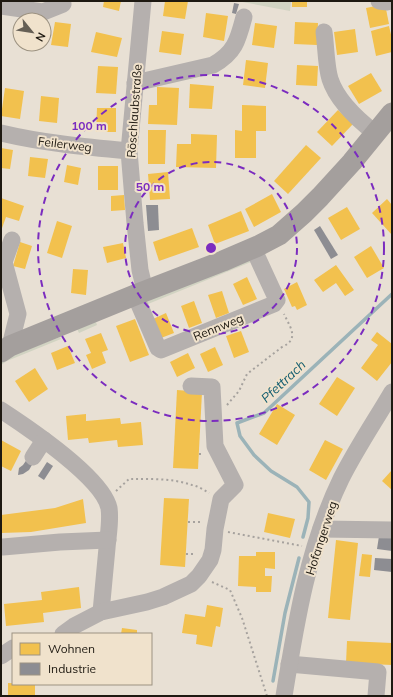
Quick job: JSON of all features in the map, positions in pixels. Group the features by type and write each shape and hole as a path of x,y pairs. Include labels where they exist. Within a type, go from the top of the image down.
{"main road":[{"path":"6,349 253,248 279,235 304,213 352,162 392,113"}],"street":[{"name":"Röschlaubstraße","path":"140,293 140,270 130,150 142,1"},
{"path":"379,1 392,1"},
{"path":"1,6 43,12 63,4"},
{"path":"135,84 212,65 221,61 233,49 239,37 244,17"},
{"path":"324,32 329,78 336,92 358,120 375,133"},
{"name":"Feilerweg","path":"1,133 44,142 82,147 130,150"},
{"path":"6,349 18,314 4,262 12,240"},
{"path":"253,248 277,300"},
{"name":"Rennweg","path":"140,293 158,348 161,350 274,304 277,300"},
{"path":"64,633 74,626 101,612 147,602 163,597 191,584 199,576 210,560 221,499 235,485 215,446 212,387 191,386"},
{"name":"Hofangerweg","path":"280,694 289,664 297,619 321,529 341,479 392,392"},
{"path":"1,410 44,440 55,458 83,473 98,489 109,508 108,540 101,612"},
{"path":"33,457 44,440"},
{"path":"321,529 392,530"},
{"path":"3,547 108,540"},
{"path":"1,656 12,649"},
{"path":"289,664 378,672 376,696"}],"path":[{"path":"214,421 238,391 247,374 260,363 288,344 293,336 277,300"},
{"path":"106,502 129,479 182,482 194,485 221,499"},
{"path":"215,529 315,548"},
{"path":"199,576 230,590 242,618 267,696"}],"green space":[{"path":"237,1 291,1 290,11"},
{"path":"249,259 251,262 148,304 147,301"},
{"path":"96,322 97,325 79,333 77,329"},
{"path":"60,337 61,339 7,361 1,365 1,361 5,358"}],"building: Wohnen":[{"path":"104,1 121,1 119,11 103,7"},
{"path":"165,1 188,1 185,19 163,16"},
{"path":"292,1 307,1 307,7 292,7"},
{"path":"385,4 389,24 370,28 366,8"},
{"path":"206,13 228,16 224,41 203,37"},
{"path":"55,22 71,24 68,47 52,45"},
{"path":"295,22 318,23 317,45 294,44"},
{"path":"255,23 277,26 274,48 252,45"},
{"path":"389,26 392,39 392,52 376,56 371,31"},
{"path":"355,29 358,52 337,55 334,32"},
{"path":"162,31 184,34 181,55 159,52"},
{"path":"96,32 122,38 117,57 91,52"},
{"path":"246,60 268,63 265,88 243,85"},
{"path":"297,65 318,66 317,86 296,85"},
{"path":"98,66 118,67 116,94 96,93"},
{"path":"371,73 382,91 359,104 348,86"},
{"path":"190,84 214,86 212,109 189,108"},
{"path":"157,87 179,88 177,125 148,124 149,105 157,105"},
{"path":"5,88 24,91 20,119 1,116"},
{"path":"41,96 59,98 57,123 39,121"},
{"path":"242,105 266,106 266,131 256,131 256,158 235,158 235,130 242,131"},
{"path":"97,108 116,108 116,132 96,132"},
{"path":"338,110 353,124 332,146 317,132"},
{"path":"148,130 166,130 165,164 148,164"},
{"path":"191,134 217,135 216,168 176,167 177,144 191,144"},
{"path":"306,145 321,158 288,194 274,181"},
{"path":"1,148 13,150 10,169 1,168"},
{"path":"30,157 48,159 45,178 28,176"},
{"path":"67,165 81,168 78,185 64,182"},
{"path":"98,166 118,166 118,190 98,190"},
{"path":"168,172 170,199 150,200 148,174"},
{"path":"272,194 281,212 254,227 245,209"},
{"path":"124,195 125,210 111,211 111,196"},
{"path":"1,198 24,206 19,221 6,217 1,231"},
{"path":"387,199 392,205 392,235 372,213"},
{"path":"347,207 360,229 341,240 328,218"},
{"path":"241,211 249,231 215,244 208,225"},
{"path":"57,221 72,226 62,258 47,253"},
{"path":"192,228 199,247 159,261 153,242"},
{"path":"20,242 32,246 25,269 13,266"},
{"path":"123,243 126,258 107,263 103,247"},
{"path":"371,246 384,268 367,278 354,257"},
{"path":"336,265 354,290 345,296 336,283 323,292 314,280"},
{"path":"73,269 88,270 86,295 71,293"},
{"path":"247,277 257,299 243,305 233,284"},
{"path":"297,282 307,305 297,310 295,306 292,307 284,289"},
{"path":"222,291 229,313 216,318 208,295"},
{"path":"194,301 202,323 189,328 181,306"},
{"path":"166,313 174,333 161,338 153,319"},
{"path":"135,319 149,355 130,362 116,326"},
{"path":"241,331 249,352 234,358 226,336"},
{"path":"377,332 392,344 392,362 377,381 361,368 378,345 371,340"},
{"path":"101,333 108,350 102,352 106,363 92,369 86,355 91,353 85,339"},
{"path":"68,346 75,363 57,370 51,353"},
{"path":"215,347 223,365 208,372 200,354"},
{"path":"188,353 195,368 177,377 170,362"},
{"path":"35,368 48,389 29,402 15,381"},
{"path":"337,377 355,388 337,416 319,404"},
{"path":"177,390 202,392 198,469 173,468"},
{"path":"277,404 295,415 277,445 259,434"},
{"path":"86,414 86,421 120,418 121,424 141,422 143,445 118,447 117,440 89,443 88,438 68,440 66,416"},
{"path":"1,440 21,451 11,471 1,466"},
{"path":"325,440 343,449 326,480 309,470"},
{"path":"392,470 392,490 382,481"},
{"path":"164,498 189,499 185,567 160,565"},
{"path":"83,499 86,523 31,532 1,533 1,515 55,508"},
{"path":"268,513 295,519 290,538 264,532"},
{"path":"336,540 358,543 350,620 328,618"},
{"path":"256,552 275,552 275,569 265,568 265,576 272,576 271,592 256,592 256,587 238,586 239,556 256,556"},
{"path":"362,554 372,555 370,577 359,576"},
{"path":"79,587 81,608 43,613 44,622 6,626 4,604 42,600 41,592"},
{"path":"207,605 223,608 220,627 216,626 212,647 196,644 197,635 182,633 185,614 205,617"},
{"path":"122,628 137,630 137,633 121,633"},
{"path":"347,641 392,643 392,665 346,663"},
{"path":"8,683 12,683 12,685 35,685 35,696 8,696"}],"building: Industrie":[{"path":"234,3 239,4 236,14 232,13"},
{"path":"146,205 158,205 159,230 148,231"},
{"path":"320,226 338,255 331,259 314,230"},
{"path":"30,455 36,458 29,470 18,475 19,468"},
{"path":"47,462 53,466 44,480 38,476"},
{"path":"379,536 392,537 392,551 377,549"},
{"path":"375,558 392,559 392,572 374,570"}],"waterway":[{"name":"Pfettrach","path":"303,537 308,518 309,502 297,487 271,471 254,455 240,436 237,423 264,413 392,294"},
{"name":"Pfettrach","path":"273,681 285,613 299,558"}]}
